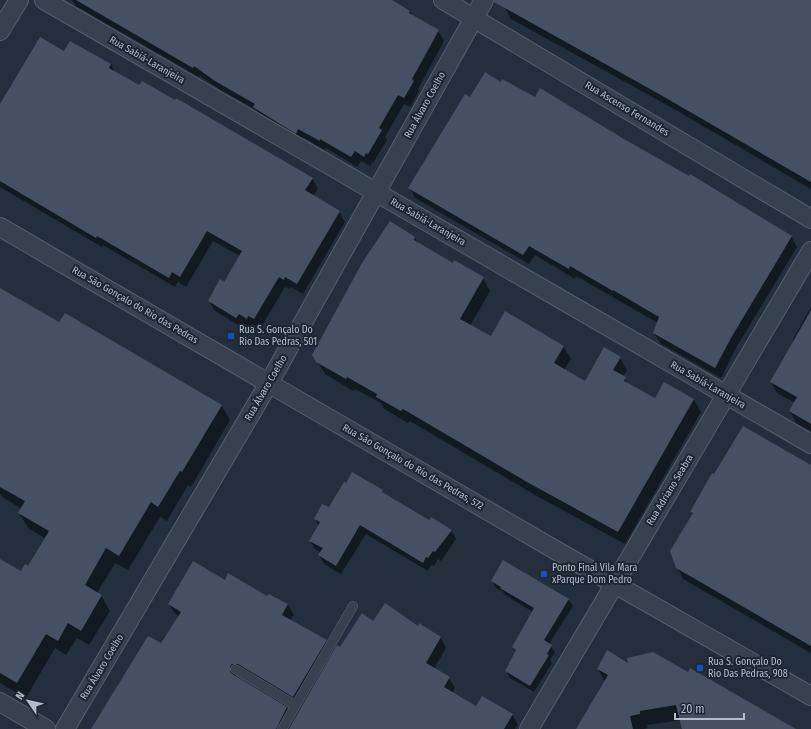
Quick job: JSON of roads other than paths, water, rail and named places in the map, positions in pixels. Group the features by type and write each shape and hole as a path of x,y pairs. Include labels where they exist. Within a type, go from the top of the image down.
{"street":[{"path":"0,31 19,0"},
{"name":"Rua Sabiá-Laranjeira","path":"44,0 811,444"},
{"name":"Rua Ascenso Fernandes","path":"443,0 811,219"},
{"name":"Rua Álvaro Coelho","path":"65,729 269,383 484,0"},
{"name":"Rua São Gonçalo do Rio das Pedras","path":"0,227 269,383"},
{"name":"Rua Adriano Seabra","path":"529,729 811,250"},
{"name":"Rua São Gonçalo do Rio das Pedras, 572","path":"269,383 614,583"},
{"path":"614,583 811,696"},
{"path":"0,702 46,729"}],"lane":[{"path":"282,729 353,606"},
{"path":"235,669 295,705"}],"place":[{"name":"Rua S. Gonçalo Do Rio Das Pedras, 501","path":"231,336"},
{"name":"Ponto Final Vila Mara xParque Dom Pedro","path":"544,574"},
{"name":"Rua S. Gonçalo Do Rio Das Pedras, 908","path":"700,668"}]}
